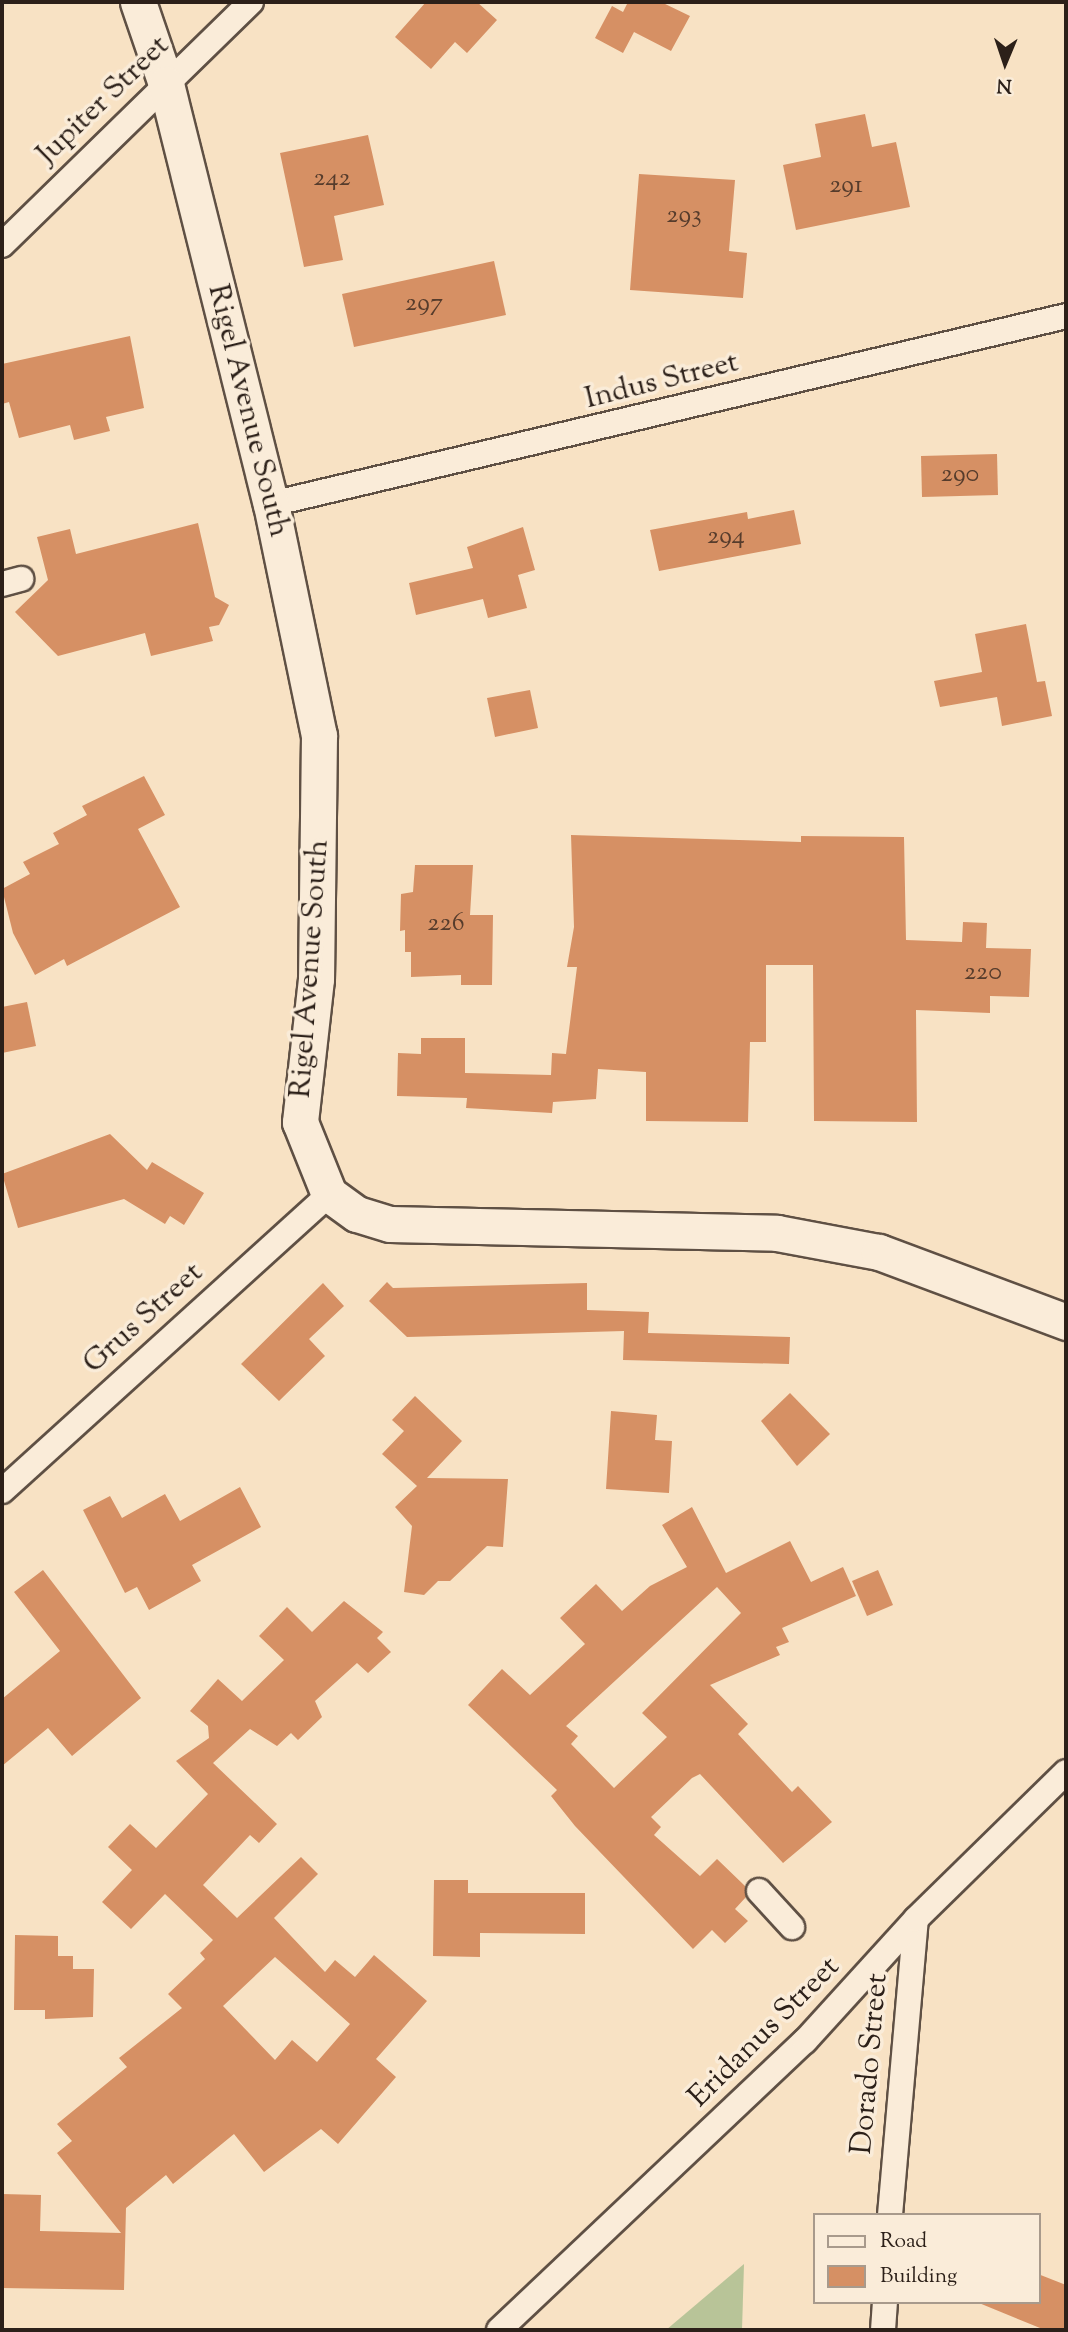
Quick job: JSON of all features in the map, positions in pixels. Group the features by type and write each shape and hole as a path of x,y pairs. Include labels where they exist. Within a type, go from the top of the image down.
{"main road":[{"name":"Rigel Avenue South","path":"138,2 166,84 271,504 319,735 316,979 300,1122 329,1194"},
{"path":"329,1194 357,1214 390,1224 777,1233 879,1252 1066,1322"}],"street":[{"name":"Jupiter Street","path":"2,245 250,2"},
{"name":"Indus Street","path":"271,504 1066,316"},
{"name":"Grus Street","path":"2,1491 329,1194"},
{"name":"Eridanus Street","path":"499,2330 805,2041 916,1919 1066,1772"},
{"path":"759,1891 792,1927"},
{"name":"Dorado Street","path":"890,2213 916,1919"},
{"path":"883,2330 885,2304"}],"green space":[{"path":"744,2264 742,2330 666,2330"}],"building":[{"path":"426,2 477,2 497,20 467,53 455,42 431,69 395,37"},
{"path":"628,2 661,2 690,16 671,51 634,32 623,53 595,38 612,6 623,12"},
{"path":"865,114 872,147 896,142 910,207 796,230 783,165 821,157 815,124"},
{"path":"368,135 384,205 334,216 343,260 304,267 280,153"},
{"path":"639,174 735,180 729,251 747,253 743,298 630,290"},
{"path":"494,261 506,315 354,347 342,294"},
{"path":"130,336 144,408 106,417 110,431 74,440 70,425 19,438 9,402 2,404 2,364"},
{"path":"997,454 998,495 922,497 921,456"},
{"path":"794,510 801,544 659,571 650,530 747,512 748,519"},
{"path":"198,523 215,597 229,605 219,625 209,627 213,641 151,656 145,633 58,656 15,612 48,580 37,537 70,529 76,554"},
{"path":"523,527 535,570 518,575 527,608 488,618 483,599 416,615 409,583 473,568 467,547"},
{"path":"1026,624 1037,682 1045,681 1052,716 1002,726 997,697 940,707 934,681 982,672 975,634"},
{"path":"530,690 538,728 495,737 487,698"},
{"path":"144,776 165,815 138,829 180,907 67,966 64,959 35,975 13,933 2,889 30,874 23,862 59,844 53,833 87,815 82,806"},
{"path":"571,835 801,842 801,836 904,837 906,940 962,942 963,922 987,923 986,948 1031,949 1029,997 990,996 990,1013 916,1010 917,1122 814,1121 813,965 766,965 766,1042 750,1042 748,1122 646,1121 646,1072 598,1069 596,1099 553,1102 552,1113 466,1108 467,1098 397,1096 398,1053 421,1054 421,1038 465,1038 465,1073 551,1075 552,1053 566,1054 577,967 567,967 574,927"},
{"path":"415,865 473,865 470,915 493,915 492,985 461,985 461,975 411,977 411,952 405,952 405,930 400,931 401,894 413,892"},
{"path":"27,1002 36,1046 2,1053 2,1007"},
{"path":"110,1134 147,1170 152,1162 204,1193 184,1225 170,1216 165,1224 124,1199 18,1228 2,1174"},
{"path":"387,1282 393,1288 587,1283 587,1310 649,1312 648,1333 790,1337 789,1364 623,1360 624,1331 407,1337 369,1301"},
{"path":"323,1283 344,1306 309,1339 325,1356 279,1401 241,1364"},
{"path":"790,1393 830,1434 797,1466 761,1421"},
{"path":"415,1396 462,1441 427,1478 508,1479 503,1547 487,1546 450,1581 438,1581 424,1595 404,1592 412,1526 395,1507 417,1486 382,1454 404,1431 392,1420"},
{"path":"611,1411 657,1415 655,1440 672,1441 669,1493 606,1489"},
{"path":"240,1487 261,1527 192,1565 201,1581 149,1610 137,1587 125,1593 83,1510 110,1496 122,1518 165,1494 180,1521"},
{"path":"692,1507 726,1573 790,1541 811,1582 843,1567 856,1596 782,1628 789,1642 776,1647 780,1655 710,1685 748,1724 738,1734 792,1792 798,1786 832,1822 783,1863 700,1774 692,1778 651,1817 661,1827 654,1835 700,1876 717,1859 745,1886 746,1897 735,1909 748,1921 725,1943 712,1930 693,1949 575,1826 551,1796 557,1790 468,1705 502,1669 530,1695 585,1644 560,1618 596,1584 622,1611 650,1586 687,1567 662,1525","holes":["717,1587 741,1613 642,1713 667,1737 614,1788 571,1744 578,1736 566,1726"]},
{"path":"43,1570 141,1698 72,1756 48,1728 2,1766 2,1699 60,1651 14,1592"},
{"path":"878,1570 893,1605 867,1616 852,1581"},
{"path":"344,1601 383,1632 377,1638 391,1652 368,1673 357,1663 315,1701 322,1717 298,1740 291,1733 277,1746 250,1729 213,1763 277,1824 259,1843 250,1835 203,1885 237,1918 301,1857 318,1874 274,1918 325,1972 335,1960 355,1977 374,1955 427,2001 376,2059 396,2077 338,2144 321,2129 264,2172 234,2134 173,2184 166,2175 126,2208 124,2290 2,2288 2,2194 41,2195 40,2231 121,2233 57,2153 72,2141 57,2124 127,2067 119,2058 182,2008 168,1994 205,1959 200,1953 213,1940 165,1894 131,1929 102,1902 132,1870 108,1847 130,1824 156,1848 208,1794 176,1761 209,1738 208,1726 190,1711 218,1679 242,1701 284,1660 259,1636 287,1607 312,1632","holes":["275,1957 350,2024 317,2062 292,2040 275,2060 223,2006"]},
{"path":"434,1880 468,1880 468,1893 585,1893 585,1934 480,1933 480,1957 433,1956"},
{"path":"15,1935 58,1936 58,1956 73,1956 73,1969 94,1969 93,2017 45,2019 45,2010 14,2010"},
{"path":"1040,2275 1066,2285 1066,2330 1045,2330 981,2304 1040,2304"}]}
